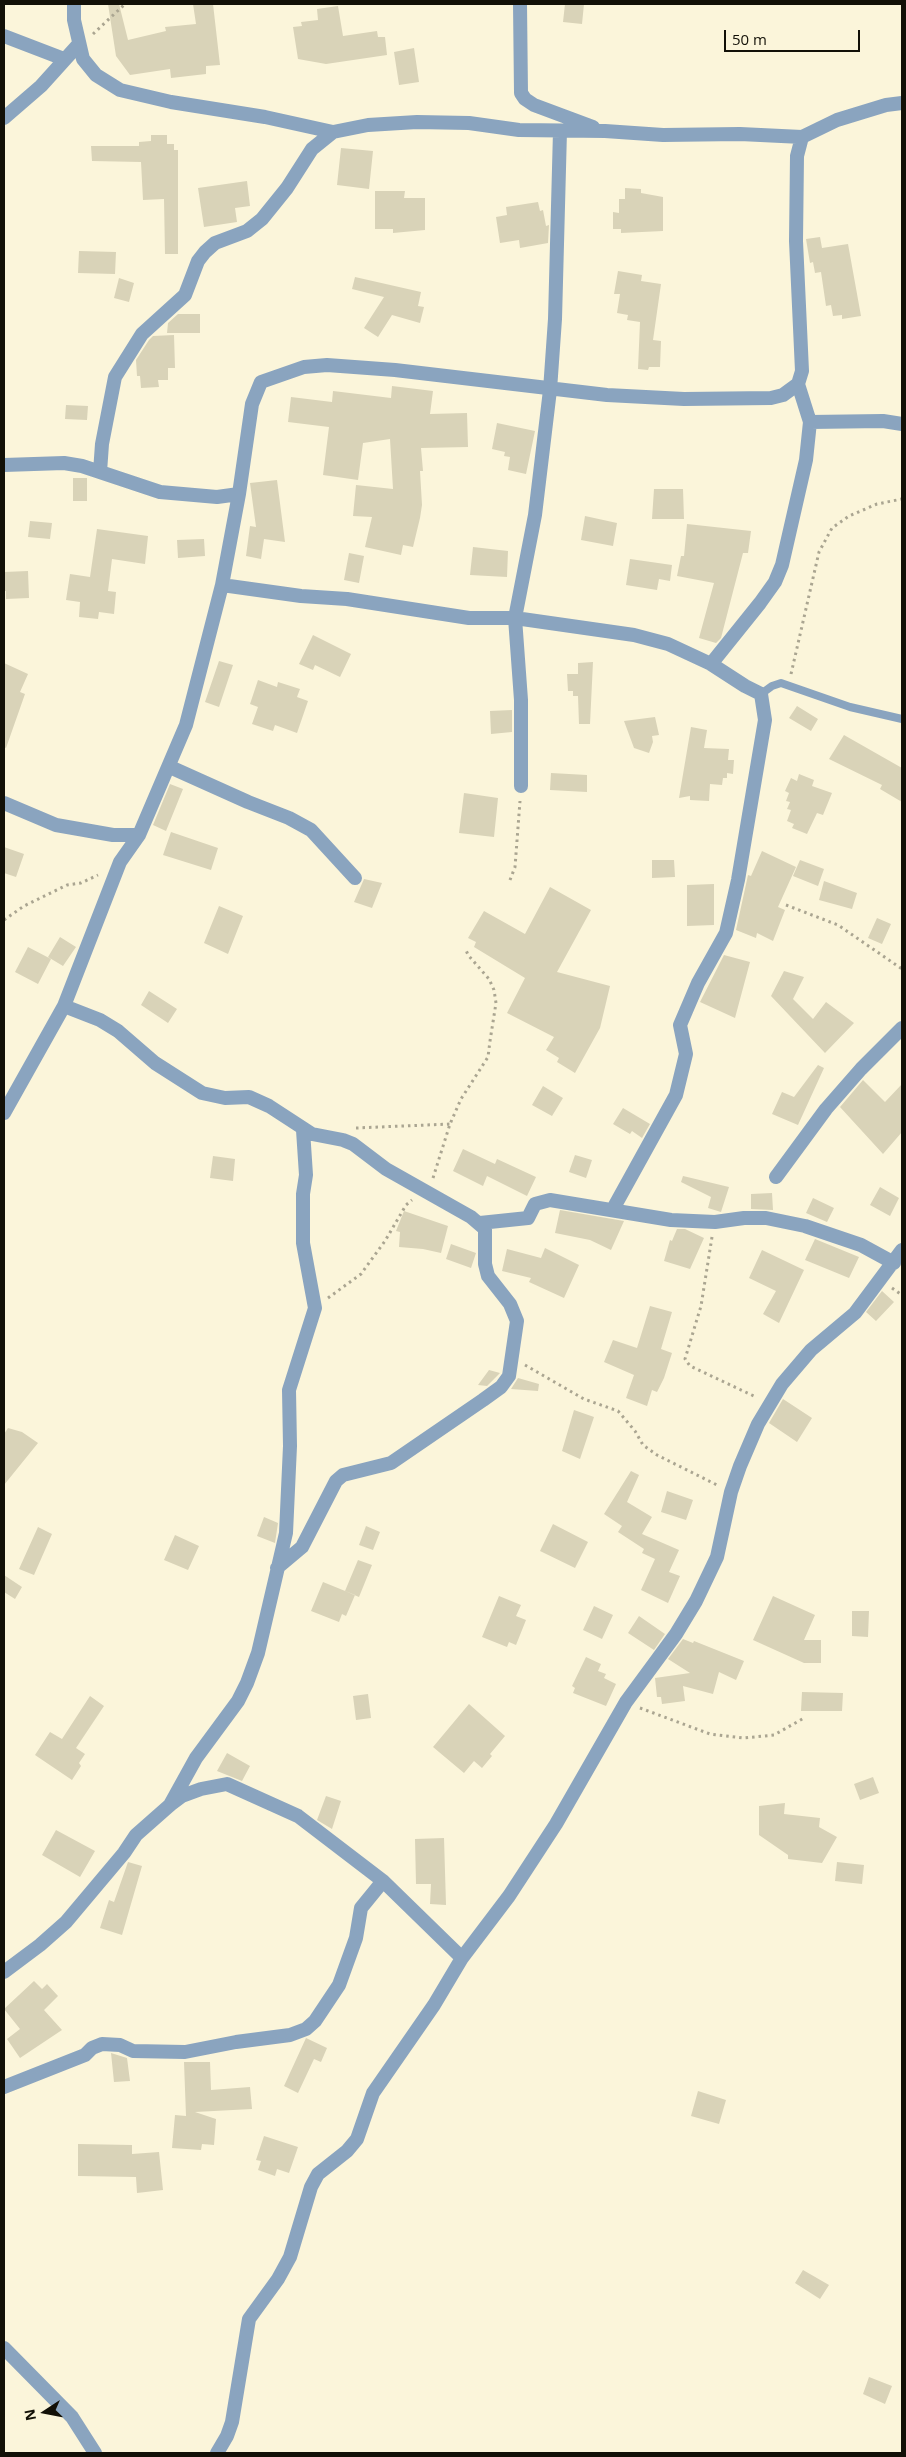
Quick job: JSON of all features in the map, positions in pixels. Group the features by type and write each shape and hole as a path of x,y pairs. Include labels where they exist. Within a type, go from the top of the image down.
{"street":[{"path":"74,4 78,45 83,60 92,71 120,90 170,102 265,117 333,132 368,125 417,122 469,123 519,130 802,137 836,120 886,105 902,103"},
{"path":"520,4 520,79 521,92 525,99 534,105 605,131"},
{"path":"4,36 64,59"},
{"path":"4,118 41,86 78,45"},
{"path":"521,786 521,700 515,618 535,515 550,390 555,319 560,130"},
{"path":"100,472 102,444 115,377 142,334 185,295 198,260 204,252 215,243 247,231 262,218 287,188 312,149 333,132"},
{"path":"711,664 740,631 775,582 779,573 806,460 810,422 798,384 802,371 796,242 796,165 802,137"},
{"path":"4,1113 64,1006 120,862 139,835 170,767 186,725 222,585 239,494 252,404 261,382 285,372 304,367 327,365 395,370 550,390 684,399 771,398 783,395 798,384"},
{"path":"810,422 883,421 902,424"},
{"path":"4,465 64,463 82,466 160,492 217,497 239,494"},
{"path":"222,585 301,596 347,599 469,618 515,618 634,635 668,644 711,664 745,686 762,694 764,720 738,880 726,933 698,982 680,1025 686,1054 676,1095 613,1209"},
{"path":"170,767 289,818 311,830 355,878"},
{"path":"4,803 56,826 113,835 139,835"},
{"path":"64,1006 100,1020 118,1031 155,1063 202,1093 225,1098 249,1097 269,1106 303,1130 354,1144 386,1169 480,1223 484,1230 485,1264 488,1276 510,1304 518,1321 509,1376 501,1387 443,1429 391,1463 343,1475 336,1481 302,1547 277,1568"},
{"path":"776,1177 826,1109 861,1069 902,1028"},
{"path":"170,1805 196,1758 238,1701 247,1683 258,1654 286,1533 289,1390 315,1308 303,1243 306,1175 303,1130"},
{"path":"480,1223 528,1218 535,1204 550,1200 613,1209 656,1219 715,1222 744,1218 786,1221 861,1245 894,1263"},
{"path":"217,2453 227,2436 232,2422 249,2319 278,2279 290,2256 311,2187 318,2174 347,2151 357,2139 373,2093 434,2005 462,1958 510,1896 556,1824 626,1702 676,1634 710,1576 717,1557 731,1492 758,1424 782,1384 811,1350 855,1313 902,1250"},
{"path":"4,1972 40,1945 66,1922 124,1853 136,1834 170,1805 182,1796 200,1789 227,1784 298,1816 383,1881 462,1958"},
{"path":"4,2087 85,2055 92,2048 102,2044 120,2045 132,2051 185,2052 236,2042 285,2036 306,2029 315,2021 339,1985 356,1938 361,1908 383,1881"},
{"path":"4,2348 72,2417 95,2453"}],"lane":[{"path":"762,694 776,684 789,685 850,706 902,718"}],"path":[{"path":"78,45 107,22 125,4"},
{"path":"789,685 819,552 832,528 849,516 877,504 902,499"},
{"path":"510,880 515,867 521,786"},
{"path":"4,920 24,906 67,885 90,879 120,862"},
{"path":"786,905 838,925 902,969"},
{"path":"315,1308 361,1274 385,1241 406,1205 425,1191 436,1174 450,1124 461,1099 488,1057 496,1003 489,978 468,955 466,950"},
{"path":"352,1128 450,1124"},
{"path":"715,1222 701,1306 685,1359 690,1366 770,1404"},
{"path":"512,1357 584,1399 618,1411 635,1431 643,1445 657,1455 731,1492"},
{"path":"626,1702 704,1732 728,1737 744,1738 774,1735 804,1718"}],"building":[{"path":"108,4 119,4 128,40 166,31 165,27 196,24 193,4 213,4 220,65 206,66 206,74 171,78 170,69 130,75 116,56"},
{"path":"565,4 584,4 582,24 563,22"},
{"path":"338,6 343,36 377,31 378,37 385,37 387,55 326,64 298,59 293,27 302,26 301,22 318,20 317,9"},
{"path":"414,48 419,82 399,85 394,52"},
{"path":"151,135 167,135 167,144 174,144 174,150 178,150 178,254 165,254 164,199 143,200 141,162 92,161 91,146 139,146 139,142 151,141"},
{"path":"341,148 373,151 369,189 337,185"},
{"path":"247,181 250,206 235,208 237,222 204,227 198,188"},
{"path":"625,188 641,189 641,193 663,197 663,231 621,233 621,229 613,229 613,212 619,213 619,199 625,199"},
{"path":"375,191 405,191 404,198 425,198 425,230 393,233 393,229 375,229"},
{"path":"538,202 540,211 543,210 546,226 549,225 548,243 520,248 519,240 500,243 496,217 507,215 506,207"},
{"path":"820,237 822,248 848,244 861,316 842,319 842,315 833,316 831,305 826,306 821,272 815,273 813,262 810,263 806,239"},
{"path":"79,251 116,252 115,274 78,273"},
{"path":"618,271 642,275 641,281 661,284 653,340 661,341 660,367 649,367 648,370 638,369 640,322 627,320 628,315 617,313 620,294 614,294"},
{"path":"355,277 421,292 418,306 424,307 420,323 392,315 378,337 364,328 384,297 352,289"},
{"path":"119,278 134,283 129,302 114,298"},
{"path":"178,314 200,314 200,333 167,333 168,323"},
{"path":"174,335 175,368 168,368 168,380 158,380 159,387 141,388 140,376 137,376 136,360 153,336"},
{"path":"392,386 433,391 430,414 467,413 468,447 421,448 423,471 420,471 422,505 420,518 413,547 403,545 401,555 365,547 372,517 353,516 356,485 393,489 390,439 363,443 358,480 323,475 329,427 288,422 291,397 332,402 333,391 391,398"},
{"path":"66,405 88,406 87,420 65,419"},
{"path":"497,423 535,431 526,474 508,470 510,457 504,456 505,452 492,449"},
{"path":"73,478 87,478 87,501 73,501"},
{"path":"277,480 285,542 264,539 261,559 246,556 250,526 256,527 250,483"},
{"path":"654,489 683,489 684,519 652,519"},
{"path":"585,516 617,523 613,546 581,540"},
{"path":"30,521 52,523 50,539 28,537"},
{"path":"687,524 751,531 748,553 743,553 721,638 716,643 699,638 714,583 677,576 681,556 684,556"},
{"path":"97,529 148,536 145,564 112,559 108,591 116,592 114,614 99,612 98,619 79,617 80,602 66,600 70,574 90,577"},
{"path":"204,539 205,556 178,558 177,540"},
{"path":"473,547 508,551 507,577 470,575"},
{"path":"349,553 364,556 359,583 344,580"},
{"path":"630,559 672,565 670,581 659,579 657,590 626,585"},
{"path":"28,571 29,598 6,599 4,572"},
{"path":"313,635 351,654 340,677 315,665 313,670 299,664"},
{"path":"219,661 233,665 219,707 205,702"},
{"path":"593,662 590,724 579,724 578,696 573,696 573,691 568,691 567,674 578,674 578,663"},
{"path":"4,663 28,674 20,692 25,694 6,748 4,747"},
{"path":"258,680 277,687 278,682 300,689 297,697 308,701 297,733 275,725 273,731 252,724 258,707 250,704"},
{"path":"797,706 818,719 811,731 789,718"},
{"path":"512,710 512,732 491,734 490,711"},
{"path":"655,717 659,735 652,736 653,742 649,753 634,748 624,721"},
{"path":"691,727 707,730 704,748 729,749 728,760 734,760 733,774 727,773 727,778 723,778 722,785 710,784 709,801 690,800 690,796 679,798"},
{"path":"844,735 902,768 902,802 880,789 882,785 829,759"},
{"path":"551,773 587,775 587,792 550,790"},
{"path":"799,774 814,780 812,786 832,793 823,815 817,813 807,834 792,828 794,824 787,821 791,810 787,809 790,802 786,801 789,793 785,791 791,778 797,781"},
{"path":"170,784 183,789 166,831 153,825"},
{"path":"464,793 498,798 494,837 459,833"},
{"path":"171,832 218,848 211,870 163,855"},
{"path":"4,847 24,854 16,877 4,873"},
{"path":"762,851 796,867 778,907 785,910 773,941 757,933 756,938 736,930 748,875 751,876"},
{"path":"652,860 674,860 675,877 652,878"},
{"path":"800,860 824,869 818,886 793,876"},
{"path":"364,879 382,883 372,908 354,902"},
{"path":"824,881 857,893 852,909 819,900"},
{"path":"714,884 714,925 687,926 687,885"},
{"path":"550,887 591,910 557,972 610,986 600,1028 575,1073 557,1062 559,1058 546,1050 554,1037 507,1013 525,978 474,947 476,942 468,938 484,911 525,934"},
{"path":"219,906 243,916 228,954 204,943"},
{"path":"877,918 891,924 882,944 868,938"},
{"path":"60,937 76,947 63,966 48,957"},
{"path":"28,947 51,959 38,984 15,972"},
{"path":"724,955 750,962 735,1018 700,1002"},
{"path":"784,971 804,977 793,999 813,1019 826,1002 854,1023 825,1053 771,996"},
{"path":"149,991 177,1009 168,1023 141,1005"},
{"path":"818,1065 824,1068 798,1125 772,1114 782,1092 794,1097"},
{"path":"863,1080 885,1102 902,1084 902,1132 883,1154 840,1107"},
{"path":"543,1086 563,1098 552,1116 532,1105"},
{"path":"623,1108 650,1124 642,1138 632,1131 630,1134 613,1124"},
{"path":"463,1149 495,1164 497,1159 536,1177 527,1196 487,1176 483,1186 453,1171"},
{"path":"575,1155 592,1160 586,1178 569,1172"},
{"path":"213,1156 235,1159 233,1181 210,1178"},
{"path":"683,1176 729,1187 721,1212 708,1208 711,1197 681,1182"},
{"path":"880,1187 899,1198 890,1216 870,1205"},
{"path":"772,1193 773,1210 751,1209 751,1194"},
{"path":"813,1198 834,1208 827,1222 806,1213"},
{"path":"560,1210 624,1221 611,1250 590,1240 555,1233"},
{"path":"404,1211 448,1226 441,1253 399,1247 400,1232 396,1231"},
{"path":"677,1229 685,1229 704,1238 690,1269 664,1261 670,1240 672,1241"},
{"path":"815,1239 859,1257 849,1278 805,1260"},
{"path":"451,1244 476,1253 471,1268 446,1259"},
{"path":"545,1248 579,1265 564,1298 529,1282 531,1278 502,1271 507,1249 541,1258"},
{"path":"762,1250 804,1270 779,1323 763,1314 776,1291 749,1278"},
{"path":"882,1291 894,1302 876,1321 866,1312"},
{"path":"650,1306 672,1312 661,1349 672,1353 664,1378 657,1392 652,1390 647,1406 626,1398 634,1375 604,1362 613,1340 637,1348"},
{"path":"489,1370 500,1373 487,1386 478,1385"},
{"path":"518,1378 539,1384 538,1391 511,1389"},
{"path":"783,1399 812,1418 797,1442 769,1423"},
{"path":"574,1410 594,1417 580,1459 562,1451"},
{"path":"8,1428 22,1432 38,1443 4,1485 4,1434"},
{"path":"631,1471 639,1475 627,1502 652,1517 642,1534 679,1550 669,1572 680,1576 668,1603 641,1590 655,1559 642,1553 644,1549 618,1532 622,1526 604,1514"},
{"path":"667,1491 693,1500 686,1520 661,1512"},
{"path":"264,1517 278,1523 275,1543 257,1536"},
{"path":"553,1524 588,1542 575,1568 540,1551"},
{"path":"366,1526 380,1532 373,1550 359,1545"},
{"path":"38,1527 52,1534 34,1575 19,1569"},
{"path":"175,1535 199,1546 188,1570 164,1560"},
{"path":"358,1560 372,1565 359,1597 345,1591"},
{"path":"4,1575 22,1587 15,1599 4,1592"},
{"path":"323,1582 355,1595 346,1616 342,1614 339,1622 311,1611"},
{"path":"499,1596 521,1605 516,1616 526,1620 516,1645 509,1642 507,1647 482,1637"},
{"path":"773,1596 815,1615 804,1640 821,1640 821,1663 804,1663 753,1640"},
{"path":"594,1606 613,1615 602,1639 583,1630"},
{"path":"852,1611 869,1611 868,1637 852,1636"},
{"path":"639,1616 665,1634 654,1650 628,1633"},
{"path":"683,1639 693,1643 694,1641 744,1661 736,1680 719,1672 713,1694 683,1686 685,1701 662,1704 661,1697 657,1697 655,1678 690,1673 668,1659"},
{"path":"586,1657 601,1664 598,1671 606,1674 604,1678 616,1684 606,1706 573,1693 575,1688 572,1686"},
{"path":"802,1692 843,1693 842,1711 801,1711"},
{"path":"368,1694 371,1718 356,1720 353,1696"},
{"path":"90,1696 104,1706 76,1748 85,1754 79,1763 81,1766 72,1780 35,1755 50,1732 62,1739"},
{"path":"469,1704 505,1736 490,1754 492,1756 482,1768 474,1761 464,1773 433,1747"},
{"path":"227,1753 250,1766 242,1781 217,1771"},
{"path":"873,1777 879,1793 860,1800 854,1784"},
{"path":"326,1796 341,1801 332,1829 317,1820"},
{"path":"785,1803 784,1814 820,1818 819,1827 837,1837 822,1863 788,1859 788,1855 759,1835 759,1806"},
{"path":"56,1830 95,1851 80,1877 42,1855"},
{"path":"444,1838 446,1905 430,1904 431,1884 416,1884 415,1839"},
{"path":"128,1862 142,1866 122,1935 100,1928 109,1900 114,1902"},
{"path":"837,1862 864,1865 862,1884 835,1881"},
{"path":"34,1981 42,1989 47,1984 58,1996 44,2010 62,2030 20,2058 7,2039 20,2029 4,2009"},
{"path":"306,2038 327,2048 321,2062 314,2059 298,2093 284,2086"},
{"path":"111,2053 127,2058 130,2081 114,2082"},
{"path":"184,2062 210,2062 211,2090 250,2087 252,2109 195,2112 216,2119 214,2145 202,2144 201,2150 172,2148 175,2115 186,2116"},
{"path":"698,2091 726,2100 719,2124 691,2116"},
{"path":"264,2136 298,2147 289,2173 277,2169 275,2176 258,2170 261,2161 256,2160"},
{"path":"78,2144 132,2145 132,2154 159,2152 163,2190 137,2193 136,2177 78,2176"},
{"path":"803,2270 829,2285 820,2299 795,2283"},
{"path":"869,2377 892,2386 885,2404 863,2394"}]}
